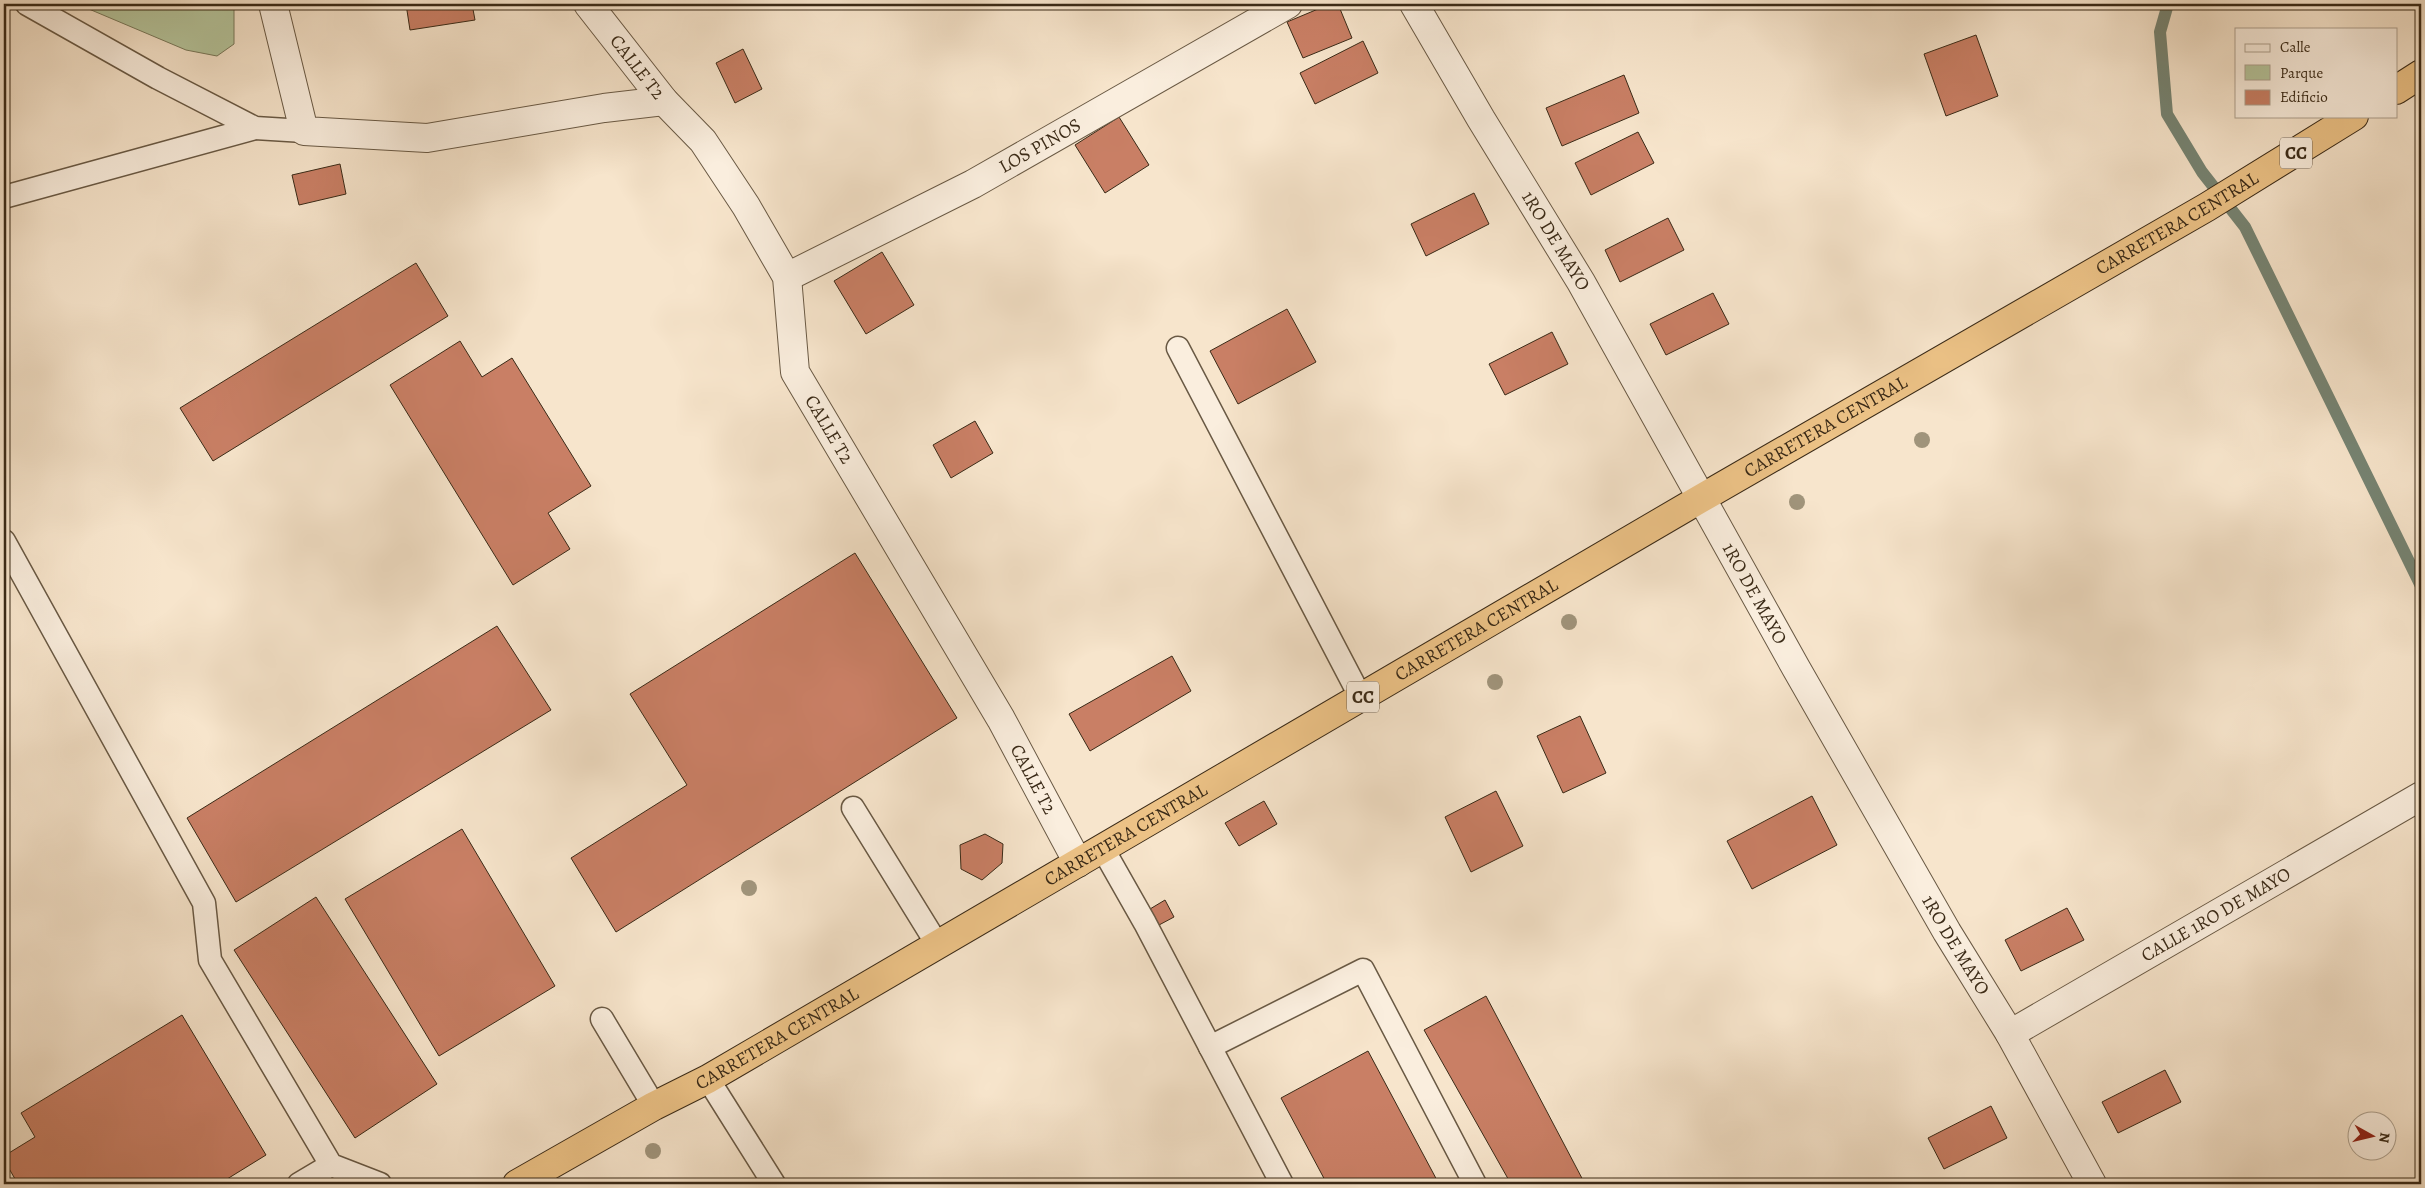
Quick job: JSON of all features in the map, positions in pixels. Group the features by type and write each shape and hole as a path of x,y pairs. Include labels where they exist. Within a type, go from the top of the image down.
{"highway":[{"path":"2398,89 2421,74"},
{"name":"CARRETERA CENTRAL","path":"518,1184 654,1106 708,1079 1700,499 2207,207 2351,118"}],"street":[{"path":"273,4 304,131 427,138 604,108 664,101"},
{"name":"CALLE T2","path":"588,4 664,101 703,141 746,206 786,277 795,372 1001,719 1078,863"},
{"name":"LOS PINOS","path":"786,277 973,184 1288,4"},
{"name":"1RO DE MAYO","path":"1414,4 1580,282 1700,499 1947,932 2010,1034 2092,1184"},
{"name":"CALLE 1RO DE MAYO","path":"2010,1034 2421,796"}],"lane":[{"path":"28,4 158,78 255,128"},
{"path":"4,198 255,128 304,131"},
{"path":"1178,348 1361,698"},
{"path":"4,541 204,903 210,960 331,1165 380,1184"},
{"path":"853,808 938,944"},
{"path":"1103,849 1282,1184"},
{"path":"1210,1047 1363,970 1475,1184"},
{"path":"602,1019 654,1106"},
{"path":"708,1079 774,1184"},
{"path":"299,1184 331,1165"}],"green space":[{"path":"77,4 234,4 234,44 217,56 186,50"}],"building":[{"path":"406,4 472,4 475,20 410,30"},
{"path":"1330,4 1338,4 1352,38 1303,58 1287,22"},
{"path":"1976,35 1998,96 1946,116 1924,54"},
{"path":"1363,41 1378,73 1315,104 1300,73"},
{"path":"743,49 762,89 735,103 716,63"},
{"path":"1624,75 1639,113 1562,146 1546,108"},
{"path":"1119,117 1149,165 1105,193 1075,145"},
{"path":"1638,132 1654,163 1591,195 1575,163"},
{"path":"340,164 346,194 299,205 292,175"},
{"path":"1474,193 1489,224 1426,256 1411,224"},
{"path":"1668,218 1684,250 1620,282 1605,250"},
{"path":"882,252 914,305 866,334 834,281"},
{"path":"416,263 448,316 213,461 180,408"},
{"path":"1713,293 1729,324 1666,355 1650,324"},
{"path":"1287,309 1316,362 1238,404 1210,351"},
{"path":"1552,332 1568,364 1505,395 1489,364"},
{"path":"460,341 482,377 512,358 591,486 548,513 570,549 513,585 390,385"},
{"path":"975,421 993,453 951,478 933,445"},
{"path":"855,553 957,718 616,932 571,858 687,785 630,694"},
{"path":"497,626 551,710 236,902 187,818"},
{"path":"1172,656 1191,691 1090,751 1069,714"},
{"path":"1580,716 1606,773 1563,793 1537,736"},
{"path":"1496,791 1523,846 1471,872 1445,817"},
{"path":"1812,796 1837,845 1752,889 1727,841"},
{"path":"1264,801 1277,824 1239,846 1225,823"},
{"path":"462,829 555,986 439,1056 345,899"},
{"path":"985,834 1003,844 1002,863 982,880 961,869 960,845"},
{"path":"316,897 437,1084 355,1138 234,950"},
{"path":"1165,900 1174,917 1159,925 1150,909"},
{"path":"2067,908 2084,940 2021,971 2005,940"},
{"path":"1486,996 1585,1184 1511,1184 1424,1030"},
{"path":"182,1015 266,1155 219,1184 18,1184 4,1160 4,1156 35,1137 21,1113"},
{"path":"1368,1051 1439,1184 1327,1184 1281,1098"},
{"path":"2165,1070 2181,1102 2118,1133 2102,1102"},
{"path":"1991,1106 2007,1138 1944,1169 1928,1138"}],"waterway":[{"path":"2168,4 2160,32 2167,114 2202,172 2245,227 2421,586"}]}
